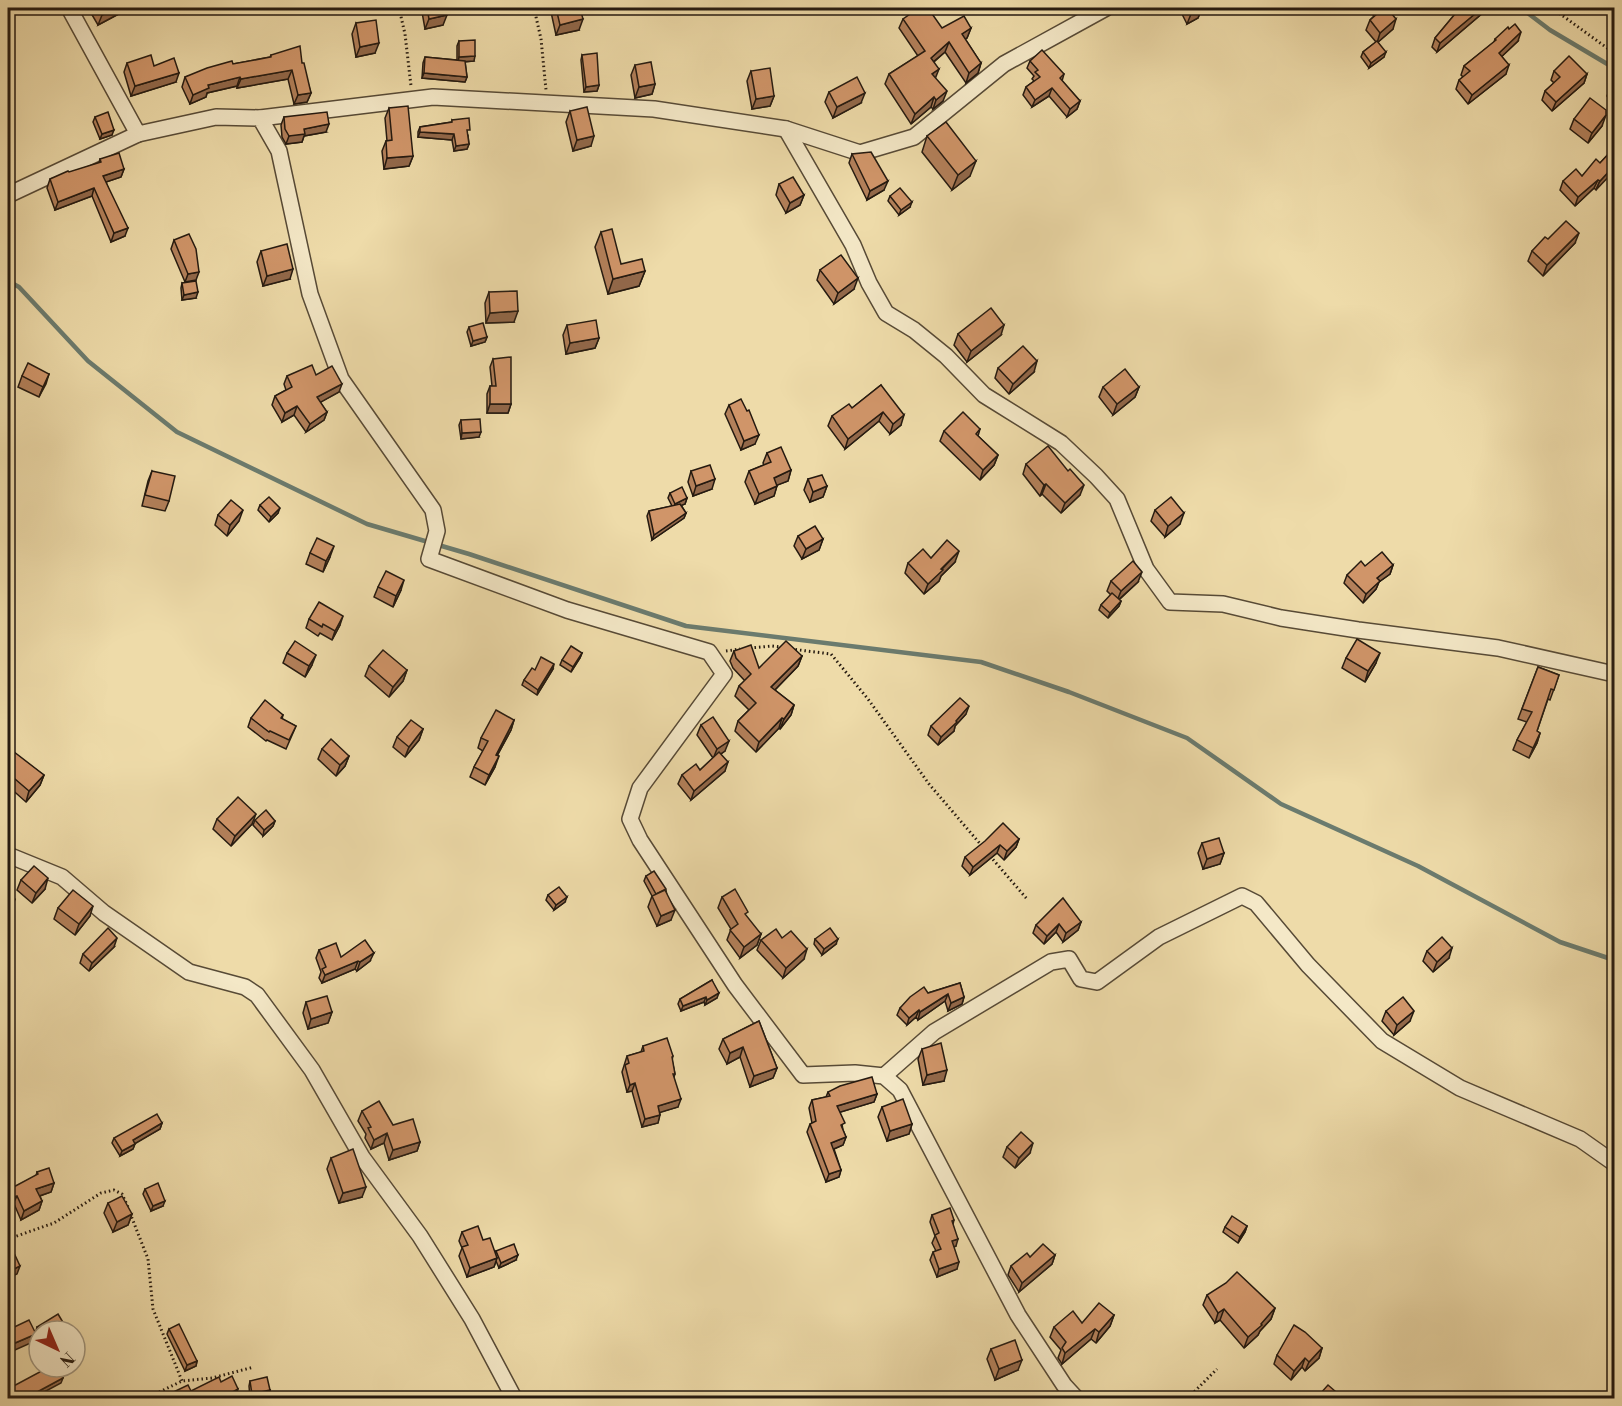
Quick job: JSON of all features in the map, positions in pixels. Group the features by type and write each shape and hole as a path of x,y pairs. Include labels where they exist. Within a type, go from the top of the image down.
{"street":[{"path":"69,8 138,134"},
{"path":"8,195 138,134 216,117 260,118 433,97 654,109 786,129 860,153 914,137 1004,64 1107,8"},
{"path":"260,118 279,151 310,294 341,379 433,510 436,531 429,559 567,610 709,652 724,674 640,788 630,819 640,840 735,986 804,1075 855,1073 884,1076 900,1090 1018,1315 1064,1385 1076,1398"},
{"path":"786,129 853,244 869,283 886,313 914,330 946,356 984,395 1060,443 1095,476 1117,499 1146,569 1170,602 1223,604 1281,618 1498,648 1614,674"},
{"path":"8,855 62,877 104,913 189,972 245,987 257,995 312,1070 362,1157 420,1236 472,1319 514,1398"},
{"path":"884,1076 934,1032 1052,962 1069,959 1081,979 1097,982 1159,937 1242,896 1256,903 1308,965 1382,1041 1460,1088 1580,1139 1614,1163"}],"path":[{"path":"399,8 414,99"},
{"path":"534,8 541,39 548,104"},
{"path":"1552,8 1614,53"},
{"path":"709,652 772,646 831,654 868,699 929,784 982,846"},
{"path":"989,855 1027,899"},
{"path":"8,1239 54,1223 101,1194 114,1190 122,1194 148,1259 153,1309 182,1382"},
{"path":"147,1398 182,1382 212,1378 254,1367"},
{"path":"1188,1398 1217,1369"}],"building":[{"path":"98,8 116,8 102,15"},
{"path":"427,8 445,8 447,15 429,19"},
{"path":"556,8 580,8 583,19 560,25"},
{"path":"919,8 928,8 942,28 964,16 971,28 962,34 981,63 969,73 949,42 931,58 939,69 932,74 947,91 936,100 934,97 915,114 889,74 925,51 903,19"},
{"path":"1188,8 1202,8 1191,14"},
{"path":"1387,8 1396,19 1380,33 1370,20"},
{"path":"1460,8 1482,8 1440,43 1435,38"},
{"path":"376,20 379,43 360,47 356,23"},
{"path":"1515,24 1521,32 1499,53 1509,65 1472,95 1459,80 1470,71 1464,66 1508,27 1509,29"},
{"path":"475,40 475,56 459,57 459,41"},
{"path":"1377,41 1386,52 1371,63 1363,52"},
{"path":"300,46 302,63 304,63 311,93 298,95 292,70 241,79 240,77 208,85 209,88 193,95 185,77 232,61 233,64 271,57 271,55"},
{"path":"1042,50 1064,74 1060,78 1080,101 1070,109 1052,88 1035,100 1026,87 1040,77 1035,72 1038,70 1030,61"},
{"path":"597,53 599,85 586,87 582,55"},
{"path":"151,55 154,66 174,58 179,73 135,86 127,63"},
{"path":"1569,56 1587,74 1556,102 1545,91 1560,77 1554,71"},
{"path":"425,57 465,61 467,77 424,73"},
{"path":"651,62 655,84 639,87 635,65"},
{"path":"770,68 774,96 756,99 751,71"},
{"path":"857,77 865,93 837,107 829,92"},
{"path":"1614,87 1614,101 1609,91"},
{"path":"1590,98 1606,110 1606,115 1592,133 1574,119"},
{"path":"408,106 413,156 387,158 386,141 392,140 389,108"},
{"path":"587,107 594,136 577,140 570,111"},
{"path":"108,112 114,130 102,134 95,117"},
{"path":"327,112 329,124 304,129 305,134 289,136 285,129 284,117"},
{"path":"469,118 470,130 467,130 469,144 456,146 454,134 420,132 420,127"},
{"path":"946,122 976,161 958,175 927,136"},
{"path":"1614,148 1614,166 1600,181 1598,180 1578,197 1563,181 1576,169 1582,176 1596,159 1600,163"},
{"path":"871,152 888,181 870,191 852,154"},
{"path":"119,153 124,169 103,176 128,228 114,233 94,188 58,202 50,179 68,171 101,162 100,159"},
{"path":"793,177 804,195 790,203 779,184"},
{"path":"900,188 912,202 901,210 890,196"},
{"path":"1566,221 1579,233 1547,265 1532,251 1545,237 1548,239"},
{"path":"612,229 621,264 642,259 645,271 613,279 601,232"},
{"path":"189,234 196,249 199,272 188,274 174,240"},
{"path":"287,244 293,269 267,276 261,251"},
{"path":"841,255 858,278 838,293 820,270"},
{"path":"196,281 198,292 184,295 182,283"},
{"path":"517,291 518,311 490,313 489,292"},
{"path":"991,308 1004,325 971,351 958,334"},
{"path":"596,320 599,338 570,343 567,325"},
{"path":"483,323 487,337 473,341 469,327"},
{"path":"1023,346 1037,361 1013,384 998,368"},
{"path":"511,357 511,404 490,404 490,386 496,386 493,359"},
{"path":"28,363 49,374 43,387 22,376"},
{"path":"312,365 316,375 332,366 342,384 317,397 327,412 310,424 297,406 285,413 275,396 292,387 287,376"},
{"path":"1125,369 1139,387 1117,404 1103,387"},
{"path":"881,385 904,415 893,424 883,412 848,439 832,416 849,404 852,408"},
{"path":"741,399 747,411 749,410 759,435 744,441 729,405"},
{"path":"963,412 980,429 976,434 998,455 983,470 944,431"},
{"path":"480,419 481,432 462,433 461,420"},
{"path":"1048,446 1068,471 1070,469 1084,485 1065,503 1046,484 1044,485 1026,464"},
{"path":"781,447 791,470 774,478 777,486 759,494 749,471 771,462 767,453"},
{"path":"710,465 715,479 696,486 691,471"},
{"path":"152,471 175,476 169,501 145,495"},
{"path":"822,475 827,486 813,492 808,479"},
{"path":"682,487 687,498 675,504 670,493"},
{"path":"269,497 280,508 271,517 260,505"},
{"path":"1171,497 1184,513 1168,526 1155,510"},
{"path":"231,500 243,510 230,525 218,515"},
{"path":"680,504 686,513 654,535 649,511"},
{"path":"815,526 823,539 806,549 798,536"},
{"path":"317,538 334,546 326,561 310,553"},
{"path":"947,540 959,551 928,584 908,563 923,549 931,558"},
{"path":"1382,552 1393,565 1377,578 1380,581 1366,594 1347,575 1361,561 1365,566"},
{"path":"1133,561 1142,572 1121,591 1111,581"},
{"path":"386,571 404,580 396,596 378,587"},
{"path":"1112,593 1121,601 1110,613 1101,605"},
{"path":"319,602 343,616 335,631 323,624 322,627 309,619"},
{"path":"1357,639 1380,653 1368,671 1346,658"},
{"path":"295,641 316,655 309,666 287,653"},
{"path":"786,641 802,656 771,687 794,705 784,719 782,718 759,742 738,721 756,703 739,686 751,674 736,658 734,651 751,645 759,668"},
{"path":"571,646 582,653 573,667 562,660"},
{"path":"383,650 407,670 393,687 369,666"},
{"path":"541,657 554,664 538,690 524,680 532,668 535,670"},
{"path":"1538,667 1559,675 1554,690 1551,689 1537,731 1540,733 1533,748 1517,740 1532,712 1522,709"},
{"path":"960,698 969,706 957,722 941,737 931,726"},
{"path":"265,700 283,715 281,718 296,726 289,740 269,732 251,718"},
{"path":"496,710 514,720 496,755 499,756 489,775 474,767 488,741 481,738"},
{"path":"713,717 729,741 717,749 701,725"},
{"path":"411,720 423,729 409,747 397,737"},
{"path":"331,739 349,756 340,765 322,749"},
{"path":"9,748 44,775 29,791 8,773"},
{"path":"719,752 728,762 694,791 682,775 696,764 700,770"},
{"path":"238,797 256,814 235,836 217,819"},
{"path":"266,810 275,821 264,830 255,820"},
{"path":"1003,823 1019,839 1007,851 1000,845 973,867 965,857"},
{"path":"1219,838 1224,853 1207,859 1202,843"},
{"path":"34,866 48,878 36,893 21,880"},
{"path":"654,871 666,889 656,894 646,876"},
{"path":"559,887 567,897 556,905 548,895"},
{"path":"735,889 748,912 745,914 761,934 744,947 730,930 738,924 722,897"},
{"path":"73,890 93,906 79,924 58,908"},
{"path":"665,890 675,910 661,916 652,896"},
{"path":"8,892 15,899 8,908"},
{"path":"1063,898 1081,922 1066,933 1059,924 1047,936 1036,925"},
{"path":"108,928 117,938 92,963 83,954"},
{"path":"830,928 838,939 824,949 815,939"},
{"path":"776,929 782,938 791,931 807,949 786,968 761,940"},
{"path":"1442,937 1452,948 1437,962 1427,951"},
{"path":"365,940 374,953 360,962 325,975 322,969 326,967 319,950 336,943 341,957"},
{"path":"712,980 719,993 707,1000 706,997 683,1006 680,999"},
{"path":"960,983 964,997 951,1003 948,994 909,1018 900,1008 924,987 928,993"},
{"path":"327,996 332,1012 311,1019 306,1002"},
{"path":"1403,997 1414,1011 1397,1025 1386,1011"},
{"path":"759,1021 777,1068 754,1076 743,1047 730,1053 723,1039"},
{"path":"667,1038 673,1056 675,1074 673,1074 681,1099 658,1106 660,1115 645,1119 635,1083 630,1085 625,1065 629,1063 627,1056 644,1051 643,1046"},
{"path":"941,1043 947,1070 927,1075 922,1049"},
{"path":"872,1077 877,1094 837,1106 845,1123 841,1125 846,1137 831,1143 841,1170 829,1174 810,1124 816,1121 812,1100 830,1096 828,1092 840,1086"},
{"path":"903,1099 912,1124 890,1131 882,1107"},
{"path":"379,1101 393,1125 413,1119 420,1142 393,1150 387,1133 374,1140 368,1128 371,1127 362,1111"},
{"path":"157,1114 162,1123 133,1140 135,1144 122,1151 114,1138"},
{"path":"1021,1132 1033,1143 1019,1158 1007,1147"},
{"path":"353,1149 366,1187 343,1193 331,1158"},
{"path":"49,1168 54,1183 36,1189 42,1201 24,1211 17,1196 8,1199 8,1190 38,1174 37,1172"},
{"path":"158,1183 165,1201 153,1206 145,1189"},
{"path":"122,1196 132,1214 117,1222 108,1203"},
{"path":"950,1208 958,1239 952,1241 959,1262 939,1269 933,1252 941,1249 935,1235 939,1233 932,1215"},
{"path":"1232,1216 1247,1226 1240,1237 1225,1227"},
{"path":"478,1226 483,1240 490,1238 497,1258 470,1268 462,1247 468,1245 462,1232"},
{"path":"514,1244 518,1255 501,1263 496,1251"},
{"path":"1043,1244 1055,1255 1022,1283 1011,1266 1027,1253 1030,1257"},
{"path":"14,1253 20,1266 8,1272 8,1256"},
{"path":"1237,1272 1275,1308 1262,1325 1248,1337 1224,1309 1218,1313 1207,1295 1226,1283"},
{"path":"1099,1303 1114,1315 1099,1332 1095,1329 1065,1353 1062,1348 1066,1342 1054,1327 1073,1311 1082,1323"},
{"path":"58,1314 61,1319 50,1319"},
{"path":"27,1321 27,1338 8,1346 8,1330"},
{"path":"179,1324 197,1361 187,1365 169,1329"},
{"path":"1294,1325 1322,1348 1309,1362 1305,1358 1294,1371 1277,1355"},
{"path":"1015,1340 1022,1360 999,1369 991,1349"},
{"path":"232,1376 238,1389 225,1396 226,1398 161,1398 188,1385 191,1391 219,1377 221,1382"},
{"path":"267,1377 270,1390 252,1394 250,1381"},
{"path":"27,1379 61,1379 26,1398 24,1393 8,1398 8,1389"},
{"path":"1328,1385 1343,1398 1313,1398 1320,1394"}],"waterway":[{"path":"1521,8 1550,30 1614,68"},
{"path":"8,281 19,287 88,361 177,432 367,524 469,554 686,626 981,662 1069,692 1187,738 1281,804 1418,866 1560,942 1614,960"}]}
